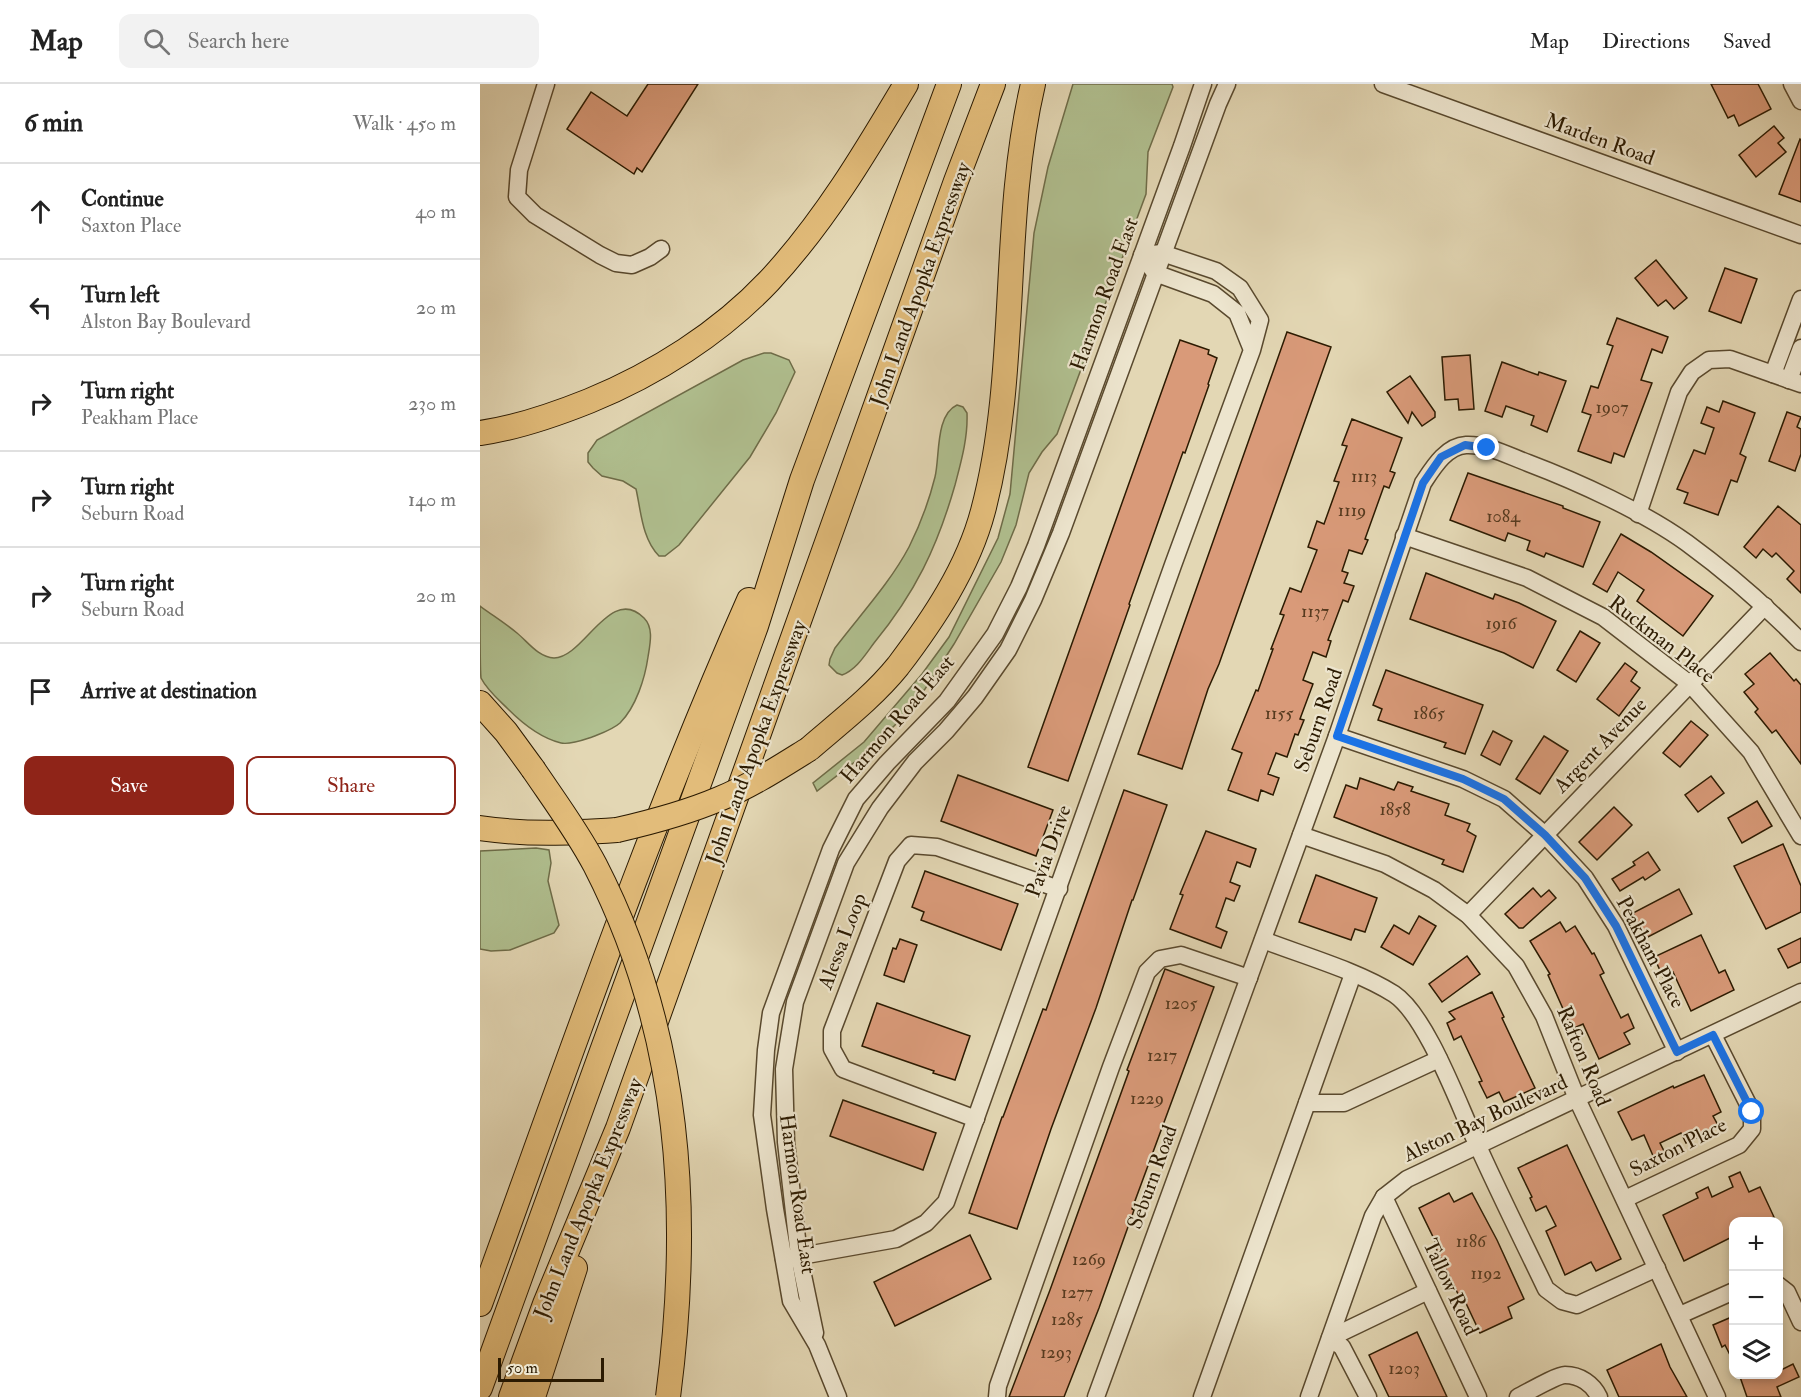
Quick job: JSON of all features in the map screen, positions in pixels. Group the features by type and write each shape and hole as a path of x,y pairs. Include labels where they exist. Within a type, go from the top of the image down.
{"highway":[{"path":"480,434 553,415 613,391 669,361 715,329 768,282 812,231 861,160 906,84"},
{"name":"John Land Apopka Expressway","path":"480,1388 756,626 802,480 950,84"},
{"name":"John Land Apopka Expressway","path":"511,1397 544,1304 618,1128 956,181 993,84"},
{"path":"480,828 553,834 617,830 664,820 720,799 762,778 809,749 855,709 896,668 932,620 961,569 982,513 999,433 1013,212 1033,84"},
{"path":"480,1304 639,866 701,713 802,480"},
{"path":"480,703 506,732 533,769 594,863 612,901 639,971 661,1047 676,1143 679,1197 677,1315 668,1397"},
{"path":"533,1397 618,1128"}],"street":[{"path":"546,84 519,170 517,196 535,215 616,263 632,265 661,249"},
{"name":"Harmon Road East","path":"817,1345 808,1297 791,1257 762,1115 771,1013 831,849 856,799 887,763 948,701 995,634 1004,615 1036,546 1203,84"},
{"name":"Harmon Road East","path":"817,1345 791,1301 784,1069 795,1002 846,862 880,808 915,762 975,697 1008,650 1028,610 1061,533 1162,253 1227,84"},
{"name":"Marden Road","path":"1383,84 1801,235"},
{"path":"1792,84 1801,101"},
{"name":"Pavia Drive","path":"791,1257 896,1239 926,1223 946,1202 1252,350 1260,320 1240,288 1216,272 1162,253 1142,255"},
{"path":"1142,255 1155,273 1213,294 1237,313 1252,350"},
{"path":"1773,374 1801,299"},
{"path":"1638,514 1679,392 1692,372 1709,360 1730,359 1795,382 1801,348"},
{"name":"Seburn Road","path":"1096,1397 1337,736 1423,483 1441,457 1465,445 1487,448 1557,474 1638,514 1685,542 1765,606 1801,642"},
{"name":"Ruckman Place","path":"1404,536 1527,578 1603,617 1690,684 1751,752 1801,836"},
{"name":"Argent Avenue","path":"1468,915 1765,606"},
{"name":"Peakham Place","path":"1337,736 1463,779 1504,799 1545,835 1585,878 1616,926 1677,1052"},
{"name":"Rafton Road","path":"1301,835 1385,864 1434,891 1468,915 1516,966 1544,1016 1577,1099 1717,1397"},
{"name":"Alessa Loop","path":"976,1119 843,1069 832,1049 832,1030 897,861 911,845 937,847 1059,889"},
{"path":"1263,940 1353,974 1395,994 1413,1015 1439,1059 1546,1289 1562,1301 1577,1305 1657,1268"},
{"path":"997,1397 998,1386 1147,972 1160,959 1181,955 1249,978"},
{"path":"1202,1397 1353,974"},
{"name":"Alston Bay Boulevard","path":"1309,1397 1373,1216 1384,1197 1407,1179 1801,993"},
{"name":"Saxton Place","path":"1625,1199 1739,1145 1752,1129 1752,1112 1713,1035"},
{"path":"1307,1102 1344,1103 1439,1059"},
{"name":"Tallow Road","path":"1384,1197 1478,1397"},
{"path":"1783,1288 1787,1292 1801,1322"},
{"path":"1368,1397 1342,1347 1330,1338 1428,1291"},
{"path":"1680,1315 1729,1293"},
{"path":"817,1345 838,1397"},
{"path":"1518,1397 1564,1375 1583,1379 1599,1397"}],"green space":[{"path":"1073,84 1172,84 1173,87 1148,152 1146,194 1057,434 1029,473 1016,525 1001,562 925,689 896,724 869,751 817,791 813,783 864,742 922,674 949,637 998,538 1010,494 1034,233 1048,167"},
{"path":"771,353 789,360 795,372 776,413 750,457 679,545 665,556 659,556 646,533 636,489 623,481 602,476 588,462 588,453 597,440 743,360"},
{"path":"957,405 963,407 967,413 965,441 955,485 941,529 913,588 889,624 856,666 842,675 837,673 829,665 835,648 893,573 917,530 935,477 942,427 950,410"},
{"path":"480,606 512,629 538,652 554,658 565,655 576,647 608,616 620,610 632,610 644,618 649,626 650,636 647,665 639,692 626,716 607,731 568,743 546,738 526,725 493,695 481,678"},
{"path":"536,848 549,850 551,863 548,881 559,925 554,933 510,950 480,949 480,851"}],"building":[{"path":"648,84 698,84 642,172 637,168 634,174 567,129 591,92 627,116"},
{"path":"1711,84 1758,84 1771,109 1739,126 1734,115 1728,118"},
{"path":"1774,126 1784,138 1778,143 1786,152 1756,177 1739,155"},
{"path":"1801,140 1801,202 1779,194"},
{"path":"1656,260 1687,298 1674,309 1666,300 1658,306 1635,278"},
{"path":"1725,268 1757,279 1741,323 1709,311"},
{"path":"1617,318 1668,337 1662,353 1652,349 1641,380 1652,383 1624,457 1614,453 1611,463 1578,451 1591,415 1582,412 1591,386 1598,388 1613,346 1607,344"},
{"path":"1287,332 1331,347 1219,664 1208,689 1182,769 1138,754"},
{"path":"1180,340 1209,350 1208,354 1217,358 1068,781 1028,767"},
{"path":"1470,355 1474,409 1459,410 1458,399 1445,400 1442,357"},
{"path":"1502,362 1538,375 1539,372 1566,381 1547,432 1531,425 1534,416 1506,406 1502,417 1485,411"},
{"path":"1410,376 1435,412 1435,417 1422,426 1412,412 1408,423 1387,392"},
{"path":"1723,401 1755,413 1740,454 1746,457 1737,482 1731,480 1718,515 1684,503 1688,493 1677,489 1694,450 1705,454 1714,428 1701,423 1707,407 1719,412"},
{"path":"1787,412 1801,417 1797,427 1801,429 1801,454 1795,471 1769,461"},
{"path":"1352,419 1402,438 1390,471 1395,473 1389,488 1384,486 1362,554 1349,550 1342,571 1348,573 1344,583 1354,586 1348,602 1343,600 1328,640 1331,641 1326,657 1313,652 1303,680 1313,684 1300,719 1304,720 1298,735 1295,734 1287,757 1276,753 1268,774 1279,778 1273,795 1261,790 1258,801 1228,790 1242,753 1232,749 1256,690 1258,691 1284,615 1280,614 1290,588 1301,592 1317,550 1308,547 1317,521 1324,524 1339,482 1334,481 1347,446 1342,445"},
{"path":"1468,473 1563,506 1563,508 1600,522 1583,567 1546,553 1544,557 1527,550 1530,541 1508,533 1505,541 1450,520"},
{"path":"1778,506 1801,525 1801,593 1787,579 1794,571 1776,553 1772,557 1763,549 1756,558 1744,547"},
{"path":"1621,534 1651,552 1713,596 1683,636 1637,601 1644,590 1618,572 1607,592 1593,584"},
{"path":"1426,573 1493,599 1495,594 1556,621 1533,668 1504,653 1410,619"},
{"path":"1580,631 1600,643 1576,682 1557,670"},
{"path":"1770,653 1794,681 1796,679 1801,685 1801,764 1776,730 1772,733 1755,712 1758,709 1744,692 1754,684 1745,674"},
{"path":"1625,663 1637,672 1631,681 1640,688 1619,716 1597,699"},
{"path":"1386,670 1483,705 1465,754 1444,747 1446,743 1378,720 1382,709 1373,705"},
{"path":"1691,721 1708,735 1680,767 1663,753"},
{"path":"1493,731 1512,741 1500,765 1481,755"},
{"path":"1544,736 1568,751 1540,794 1516,779"},
{"path":"958,775 1053,810 1036,856 941,821"},
{"path":"1711,776 1724,793 1698,812 1685,795"},
{"path":"1360,778 1394,790 1398,782 1413,787 1411,791 1449,804 1445,815 1470,824 1467,831 1476,836 1463,872 1442,864 1444,860 1334,817 1346,785 1357,789"},
{"path":"1124,790 1167,805 1017,1229 969,1213 1002,1117 1043,1009 1046,1010"},
{"path":"1757,801 1772,826 1742,843 1728,818"},
{"path":"1614,807 1632,825 1597,860 1579,842"},
{"path":"1206,831 1256,849 1250,867 1237,862 1230,882 1240,886 1234,901 1226,898 1216,927 1227,932 1221,948 1170,929 1183,895 1180,894"},
{"path":"1783,844 1801,886 1801,912 1766,929 1734,866"},
{"path":"1648,852 1660,870 1645,880 1643,877 1620,891 1612,879 1635,865 1633,862"},
{"path":"925,871 1018,904 1001,950 921,920 924,912 912,907"},
{"path":"1316,875 1377,898 1365,932 1355,929 1351,940 1299,922"},
{"path":"1533,888 1541,897 1549,890 1556,898 1523,928 1519,928 1505,914"},
{"path":"1679,889 1692,914 1646,938 1633,913"},
{"path":"1419,916 1436,926 1413,965 1381,947 1394,925 1409,934"},
{"path":"1560,922 1566,932 1575,926 1592,954 1594,953 1604,973 1600,975 1621,1018 1628,1014 1634,1028 1624,1033 1630,1044 1599,1059 1583,1024 1572,1029 1548,975 1550,974 1530,941"},
{"path":"1701,935 1719,973 1725,970 1734,990 1691,1011 1673,972 1663,977 1654,957"},
{"path":"1801,938 1801,962 1788,968 1778,949"},
{"path":"900,939 917,945 904,982 884,975 893,948 896,949"},
{"path":"1467,956 1480,974 1442,1002 1429,984"},
{"path":"1165,969 1214,987 1132,1209 1134,1210 1099,1308 1064,1397 1009,1397 1050,1290"},
{"path":"1492,992 1535,1088 1504,1102 1499,1092 1487,1098 1479,1082 1482,1081 1461,1036 1454,1040 1447,1023 1455,1019 1449,1012"},
{"path":"877,1003 970,1036 955,1080 862,1046"},
{"path":"1704,1075 1721,1112 1713,1116 1719,1127 1686,1143 1681,1133 1660,1143 1665,1153 1654,1158 1644,1135 1632,1140 1618,1112 1673,1086 1674,1088"},
{"path":"843,1100 936,1133 923,1170 830,1136"},
{"path":"1567,1145 1621,1259 1596,1271 1591,1262 1565,1275 1546,1231 1556,1226 1546,1206 1536,1211 1518,1168"},
{"path":"1740,1172 1749,1192 1760,1187 1774,1217 1729,1217 1729,1238 1684,1261 1663,1215 1698,1198 1696,1193 1708,1187 1712,1197 1733,1187 1729,1177"},
{"path":"1449,1193 1454,1202 1472,1193 1524,1299 1508,1307 1512,1318 1480,1333 1463,1297 1460,1298 1419,1208"},
{"path":"970,1235 991,1279 895,1326 874,1282"},
{"path":"1729,1318 1729,1353 1725,1345 1722,1347 1713,1325"},
{"path":"1417,1332 1447,1397 1389,1397 1369,1355"},
{"path":"1661,1344 1670,1367 1687,1397 1619,1397 1607,1370"},
{"path":"1793,1364 1799,1377 1777,1387 1781,1397 1747,1397 1741,1379 1783,1379 1783,1369"}],"route":[{"path":"1487,448 1465,445 1441,457 1423,483 1337,736 1463,779 1504,799 1545,835 1585,878 1616,926 1677,1052 1713,1035 1752,1112"}]}
